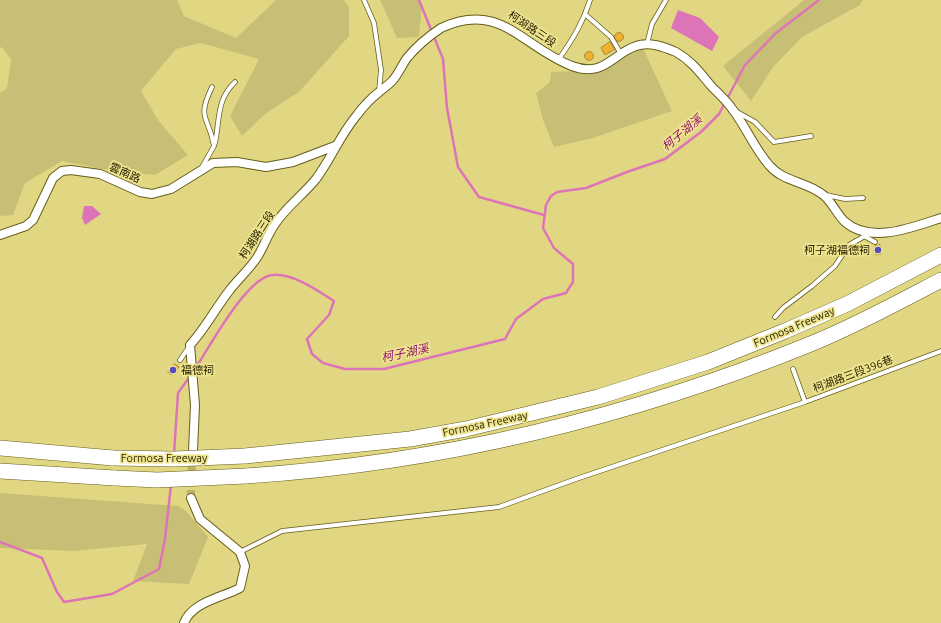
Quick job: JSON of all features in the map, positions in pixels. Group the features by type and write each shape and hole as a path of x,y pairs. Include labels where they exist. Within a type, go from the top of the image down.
{"highway":[{"name":"Formosa Freeway","path":"0,448 113,458 174,459 285,453 410,439 466,429 598,397 708,362 847,304 941,255"},
{"name":"Formosa Freeway","path":"0,471 158,480 246,476 284,474 409,458 473,447 592,419 712,381 814,342 874,315 941,280"}],"street":[{"name":"柯湖路三段","path":"190,345 201,333 228,292 258,256 275,223 316,179 335,146 356,116 379,92 392,82 407,58 441,28 472,16 488,15 504,22 558,60 586,69 612,62 636,46 647,44"},
{"path":"647,44 662,46 686,59 700,70 733,110 767,164 776,172 824,195 846,223 856,229 867,234 887,232 941,218"},
{"name":"雲南路","path":"0,236 26,226 33,220 50,183 62,171 71,170 100,174 140,192 152,194 171,189 213,164 224,161 266,167 281,165 335,146"},
{"path":"190,345 195,400 193,451"},
{"path":"184,623 187,616 192,611 206,602 240,588 245,566 240,552 200,519 191,498"}],"lane":[{"path":"364,0 374,22 382,70 379,92"},
{"path":"558,60 576,34 586,15 590,0"},
{"path":"647,44 652,24 666,0"},
{"path":"586,15 610,37 621,55"},
{"path":"200,171 214,146 221,103 226,91 235,82"},
{"path":"212,87 205,100 203,112 212,135 214,146"},
{"path":"733,110 755,122 774,142 811,136"},
{"path":"824,195 845,199 863,198"},
{"path":"776,317 783,308 835,266 849,245 867,234 875,242"},
{"path":"180,360 190,345"},
{"name":"柯湖路三段396巷","path":"793,369 805,402 941,350"},
{"path":"240,552 282,530 499,507 576,479 805,402"}],"shaded area":[{"path":"0,0 177,0 184,16 236,38 276,0 343,0 349,7 349,36 299,92 265,114 242,136 230,116 259,59 201,43 176,49 141,91 158,120 188,155 155,175 113,171 62,161 25,183 13,215 0,216 0,93 7,88 11,59 2,47 0,48"},
{"path":"380,0 420,0 422,4 419,37 397,38"},
{"path":"804,0 863,0 860,5 802,37 773,67 751,101 723,66"},
{"path":"678,10 700,18 719,37 712,51 671,28"},
{"path":"642,46 672,111 593,138 554,147 543,120 536,93 550,82 551,72 578,71 599,68 619,61"},
{"path":"84,206 92,206 101,214 85,225 82,218"},
{"path":"0,493 178,506 186,511 208,537 189,584 133,581 147,544 73,551 0,548"}],"building":[{"path":"619,32 624,37 619,42 614,37"},
{"path":"610,42 615,49 605,55 601,48"},
{"path":"589,51 594,56 589,61 584,56"},
{"name":"柯子湖福德祠","path":"880,245 881,254 876,255 875,246"},
{"name":"福德祠","path":"175,364 179,367 172,375 168,372"}],"waterway":[{"path":"419,0 443,59 447,108 458,167 479,197 544,215"},
{"name":"柯子湖溪","path":"195,369 219,330 241,300 252,287 263,278 273,275 281,275 297,280 334,301 329,315 307,339 312,354 323,363 345,369 384,369 505,339 516,319 543,299 566,293 573,282 573,264 554,248 543,228 546,205 551,196 557,192 586,188 665,159 701,132 719,114 745,65 776,33 819,0"},
{"name":"柯子湖溪","path":"174,454 178,393 191,375"},
{"name":"柯子湖溪","path":"0,542 42,558 57,592 64,602 112,594 159,569 165,539 171,485"}],"tunnel":[{"path":"191,498 192,455"}],"place":[{"name":"柯子湖福德祠","path":"878,250"},
{"name":"福德祠","path":"173,370"}]}
